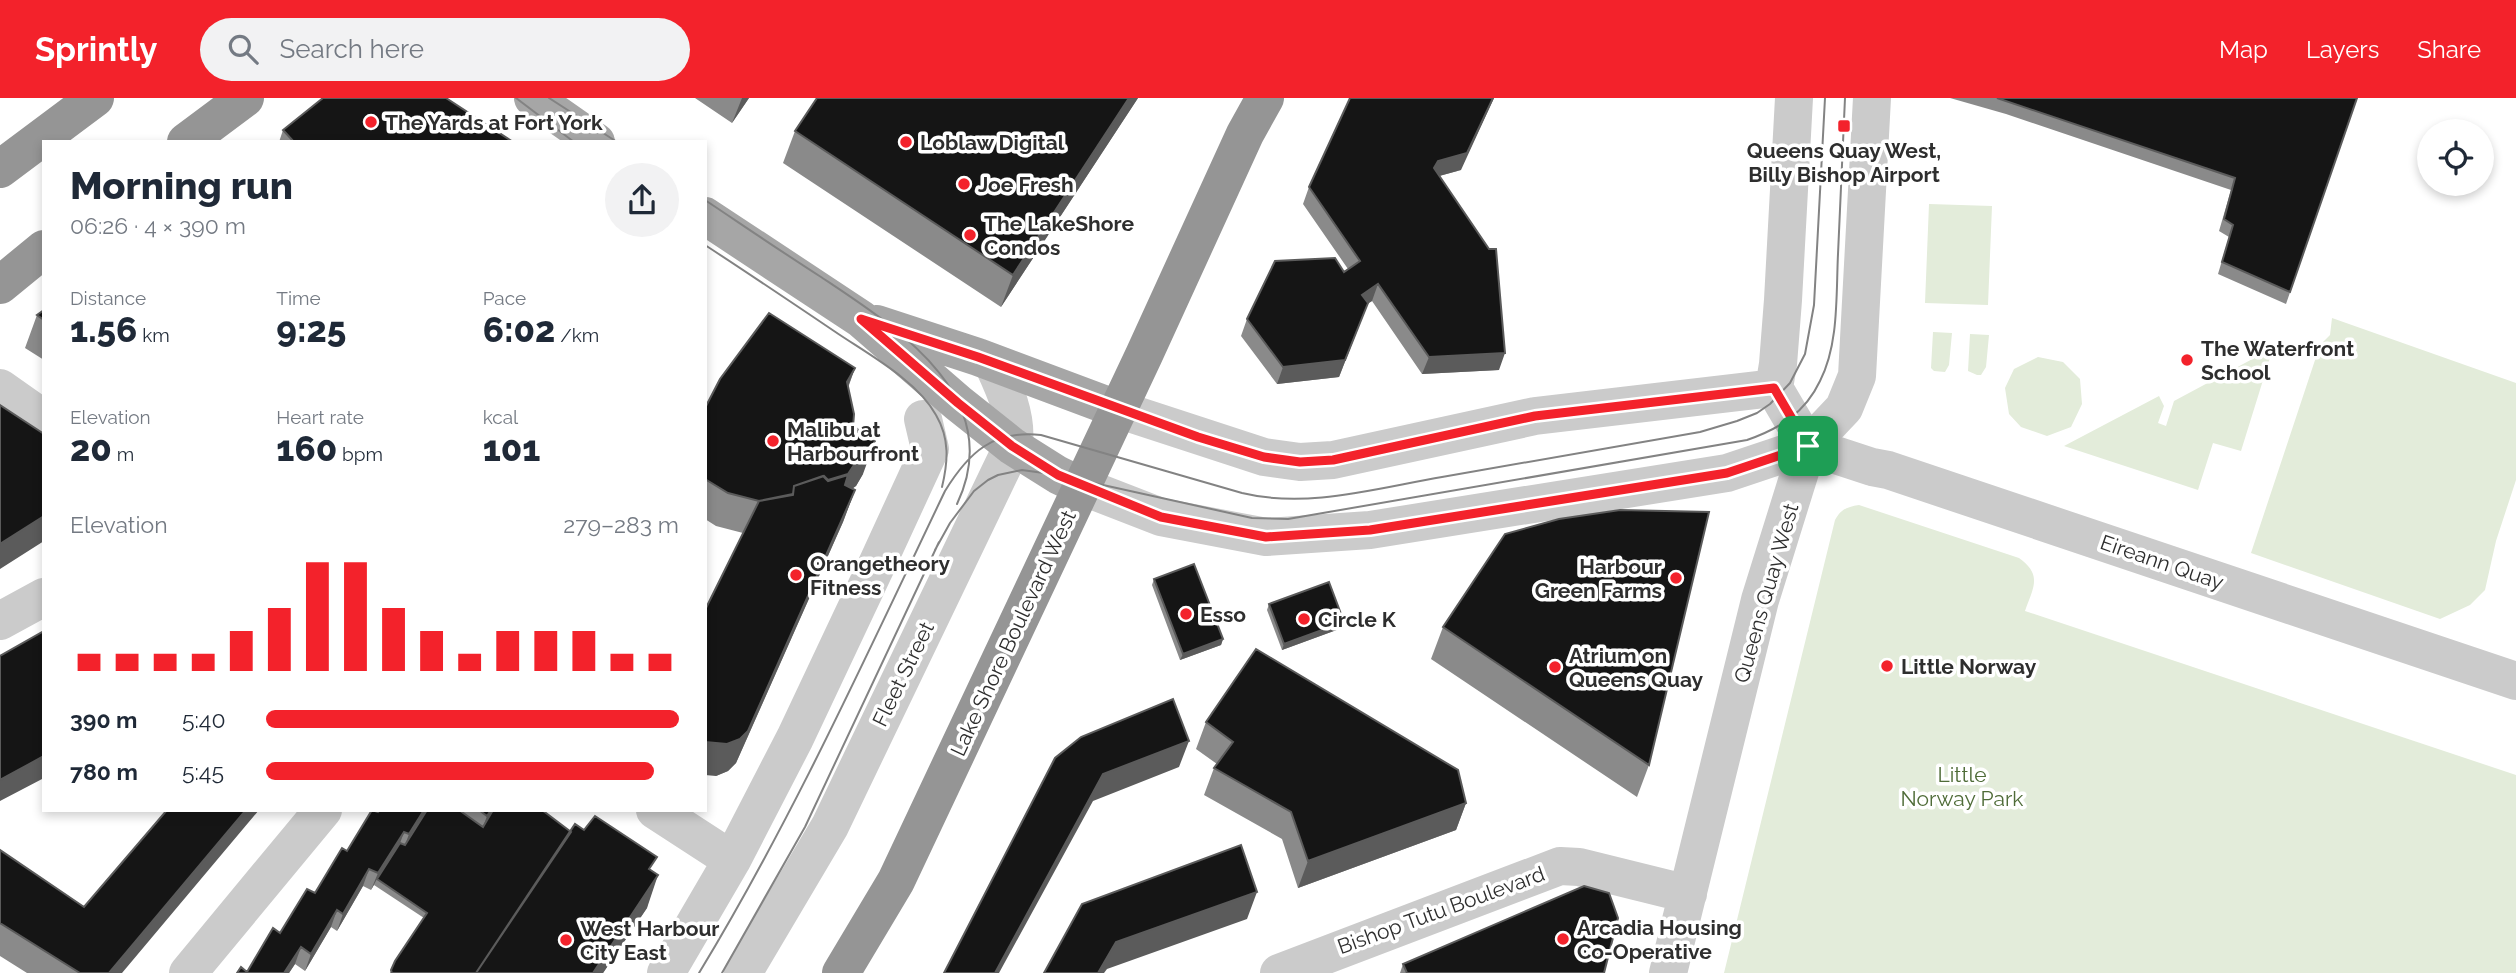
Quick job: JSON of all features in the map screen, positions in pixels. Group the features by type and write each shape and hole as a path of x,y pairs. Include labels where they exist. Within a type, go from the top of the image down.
{"highway":[{"path":"0,169 95,98"},
{"path":"189,140 244,98"},
{"name":"Lake Shore Boulevard West","path":"1245,134 1256,98"},
{"name":"Lake Shore Boulevard West","path":"841,973 896,881 1245,134 1265,98"},
{"path":"0,285 42,251"}],"main road":[{"path":"533,98 593,140"},
{"path":"707,217 861,319 1012,446 1081,486"},
{"path":"861,319 978,357 1117,409"}],"street":[{"path":"1081,486 1161,517 1266,537 1370,530 1727,473 1808,446 1774,388 1782,313 1794,98"},
{"name":"Queens Quay West","path":"1668,973 1760,600 1808,446 1844,408 1857,376 1871,98"},
{"name":"Fleet Street","path":"743,973 830,825 1012,446 1015,434 1012,414 993,364"},
{"path":"0,388 42,418"},
{"path":"1117,409 1264,457 1300,462 1333,460 1535,416 1774,388"},
{"path":"666,973 732,860 794,738 930,449 923,419"},
{"name":"Eireann Quay","path":"1808,446 1900,474 2516,681"},
{"path":"0,621 42,598"},
{"path":"188,973 321,812"},
{"path":"658,812 732,860"},
{"name":"Bishop Tutu Boulevard","path":"1285,971 1560,866 1578,867 1688,894"}],"green space":[{"path":"1929,204 1992,206 1988,305 1925,303"},
{"path":"2332,318 2516,383 2516,480 2496,541 2485,590 2470,605 2440,619 2251,553 2320,345 2330,335"},
{"path":"1933,332 1952,333 1949,365 1945,372 1931,368"},
{"path":"1970,334 1989,335 1986,367 1981,375 1968,371"},
{"path":"2273,348 2241,451 2213,443 2198,490 2064,446 2159,396 2164,406 2158,423 2166,426 2174,401"},
{"path":"2038,357 2063,362 2080,379 2082,404 2071,427 2047,436 2021,427 2009,414 2005,388 2014,369"},
{"name":"Little Norway Park","path":"1859,505 2019,558 2034,576 2033,589 2025,611 2516,775 2516,973 1724,973 1835,520 1845,509"}],"building":[{"path":"323,98 446,98 510,140 292,140 283,130"},
{"name":"The LakeShore Condos","path":"817,98 1129,98 1013,275 795,131"},
{"path":"1350,98 1493,98 1467,153 1438,161 1434,168 1489,249 1496,249 1505,353 1429,357 1378,284 1362,295 1368,303 1345,360 1283,367 1247,319 1275,261 1335,258 1344,272 1360,261 1309,187"},
{"path":"1997,98 2357,98 2290,292 2222,262 2233,225 2224,219 2235,178"},
{"name":"Malibu at Harbourfront","path":"769,313 855,368 847,382 854,414 853,427 867,433 875,441 868,453 856,462 848,474 828,480 824,476 794,486 793,494 759,501 728,493 707,480 707,404 720,379"},
{"path":"0,405 42,433 42,517 0,544"},
{"path":"848,475 845,485 855,490 748,731 740,739 727,744 707,742 707,606 759,501 793,495 794,486 823,476 828,481"},
{"name":"Atrium on Queens Quay","path":"1620,510 1709,512 1649,765 1443,627 1505,534 1559,519"},
{"name":"Esso","path":"1194,564 1223,639 1183,654 1154,579"},
{"name":"Circle K","path":"1329,582 1344,622 1284,644 1269,604"},
{"path":"42,632 42,757 0,780 0,656"},
{"path":"1256,649 1458,770 1466,803 1308,861 1291,812 1214,768 1233,742 1206,722"},
{"path":"1173,699 1189,741 1103,774 995,973 944,973 1055,758 1081,737"},
{"path":"165,812 244,812 109,973 80,973 0,923 0,850 84,907"},
{"path":"371,812 423,812 409,834 404,832 378,873 369,869 343,914 337,910 311,954 301,947 284,973 237,973 241,967 247,972 273,928 280,933 307,889 315,893 342,848 347,851"},
{"path":"426,812 462,812 483,827 492,812 545,812 571,832 476,973 392,973 395,961 427,913 377,879 400,843 405,845"},
{"name":"West Harbour City East","path":"595,816 657,857 649,869 658,875 593,973 476,973 575,824 584,830"},
{"path":"1241,845 1257,892 1116,942 1098,973 1044,973 1082,904"},
{"path":"1584,886 1609,893 1618,918 1604,973 1407,973 1403,964"}],"tram line":[{"path":"516,98 571,140"},
{"path":"549,98 614,140"},
{"path":"699,973 798,795 945,491 963,465 984,446 1009,436 1041,435 1242,493 1292,499 1317,498 1700,432 1757,413 1790,383 1805,354 1814,305 1825,98"},
{"path":"935,550 950,523 974,491 998,475 1022,470 1058,475 1252,518 1288,519 1747,440 1770,431 1799,411 1807,402 1820,381 1831,351 1836,302 1845,98"},
{"path":"707,201 881,319 936,369 956,398 968,430 969,466 957,504"},
{"path":"707,246 875,358 917,390 936,415 944,433 946,469 942,487"},
{"path":"722,973 805,827 939,542"}],"place":[{"name":"The Yards at Fort York","path":"371,122"},
{"name":"Queens Quay West, Billy Bishop Airport","path":"1844,126"},
{"name":"Loblaw Digital","path":"906,142"},
{"name":"Joe Fresh","path":"964,184"},
{"name":"The LakeShore Condos","path":"970,235"},
{"name":"The Waterfront School","path":"2187,360"},
{"name":"Malibu at Harbourfront","path":"773,441"},
{"name":"Orangetheory Fitness","path":"796,575"},
{"name":"Harbour Green Farms","path":"1676,578"},
{"name":"Esso","path":"1186,614"},
{"name":"Circle K","path":"1304,619"},
{"name":"Little Norway","path":"1887,666"},
{"name":"Atrium on Queens Quay","path":"1555,667"},
{"name":"Arcadia Housing Co-Operative","path":"1563,939"},
{"name":"West Harbour City East","path":"566,940"}],"route":[{"path":"861,319 978,357 1198,437 1264,457 1300,462 1333,460 1535,416 1774,388 1808,446 1727,473 1370,530 1266,537 1161,517 1058,475 1012,446 861,319"}]}
